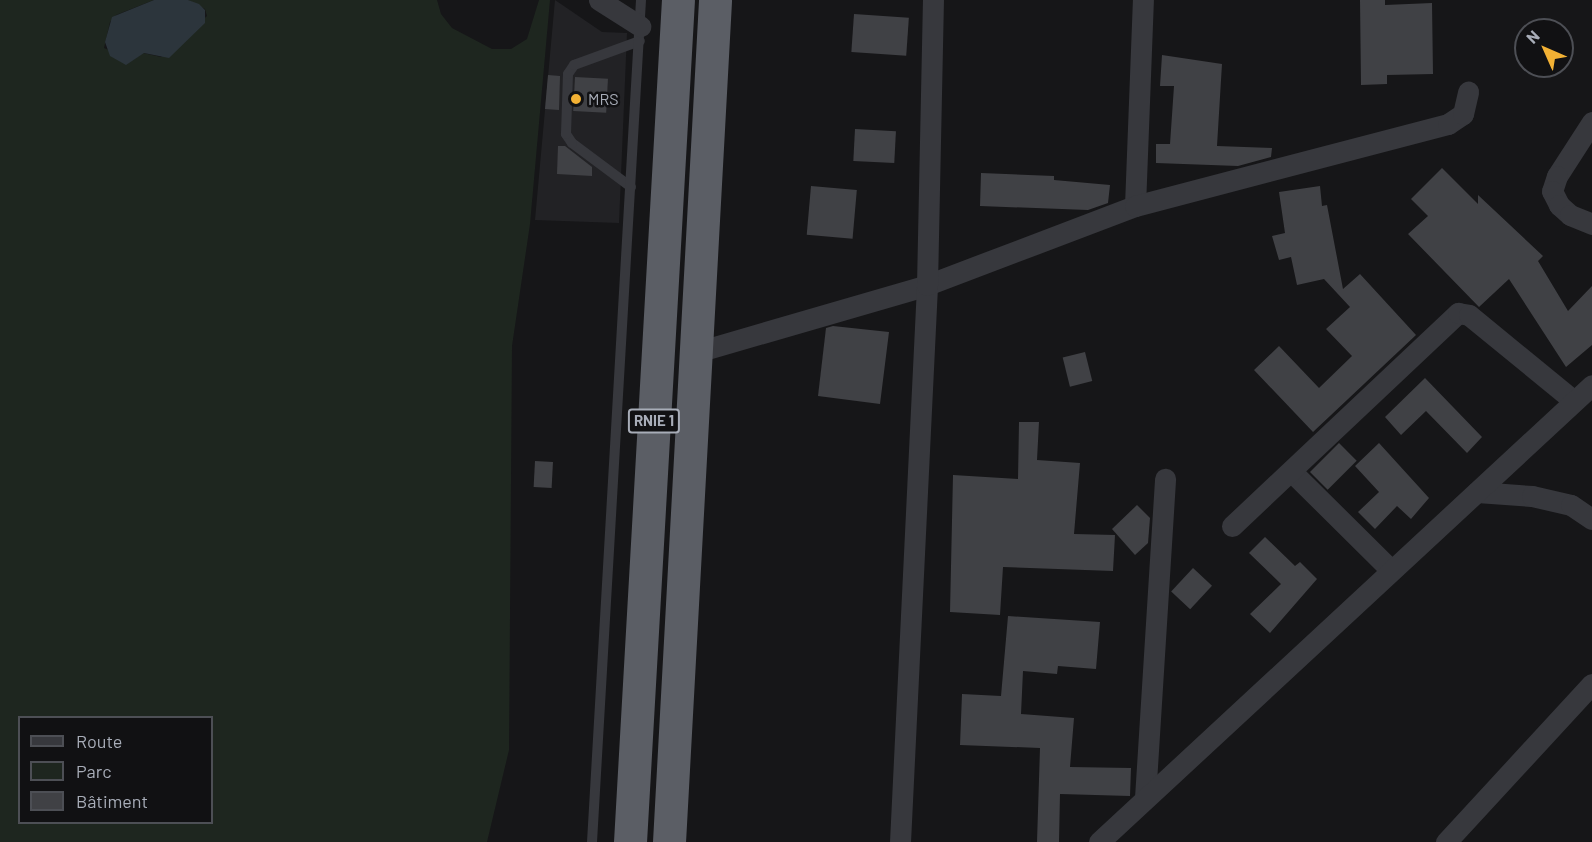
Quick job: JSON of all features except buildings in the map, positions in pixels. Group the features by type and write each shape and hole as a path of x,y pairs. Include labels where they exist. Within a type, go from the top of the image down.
{"highway":[{"name":"RNIE 1","path":"630,842 678,0"},
{"name":"RNIE 1","path":"669,842 715,0"}],"street":[{"path":"600,0 640,33"},
{"path":"900,842 927,285 933,0"},
{"path":"1135,206 1143,0"},
{"path":"697,352 927,285 1135,206 1448,123 1463,114 1468,92"},
{"path":"1592,122 1557,176 1552,191 1559,205 1570,215 1592,224"},
{"path":"1232,526 1293,473 1458,313 1469,315 1573,400"},
{"path":"1100,842 1390,568 1477,492 1573,400 1592,385"},
{"path":"1293,473 1390,568"},
{"path":"1145,798 1165,479"},
{"path":"1477,492 1532,496 1571,505 1592,519"},
{"path":"1446,842 1592,684"}],"lane":[{"path":"592,842 641,0"},
{"path":"631,187 572,143 566,134 567,74 574,65 640,33"}],"shaded area":[{"path":"154,0 188,0 199,4 205,10 205,23 169,58 144,53 126,65 110,56 105,42 112,17"},
{"path":"555,0 602,32 627,33 619,223 535,220"}],"green space":[{"path":"0,0 154,0 116,15 110,22 104,48 133,60 143,53 161,57 207,16 205,9 188,0 437,0 441,14 452,28 492,49 511,49 527,39 539,0 550,0 530,224 512,346 509,750 487,842 0,842"}],"place":[{"name":"MRS","path":"576,99"}]}
